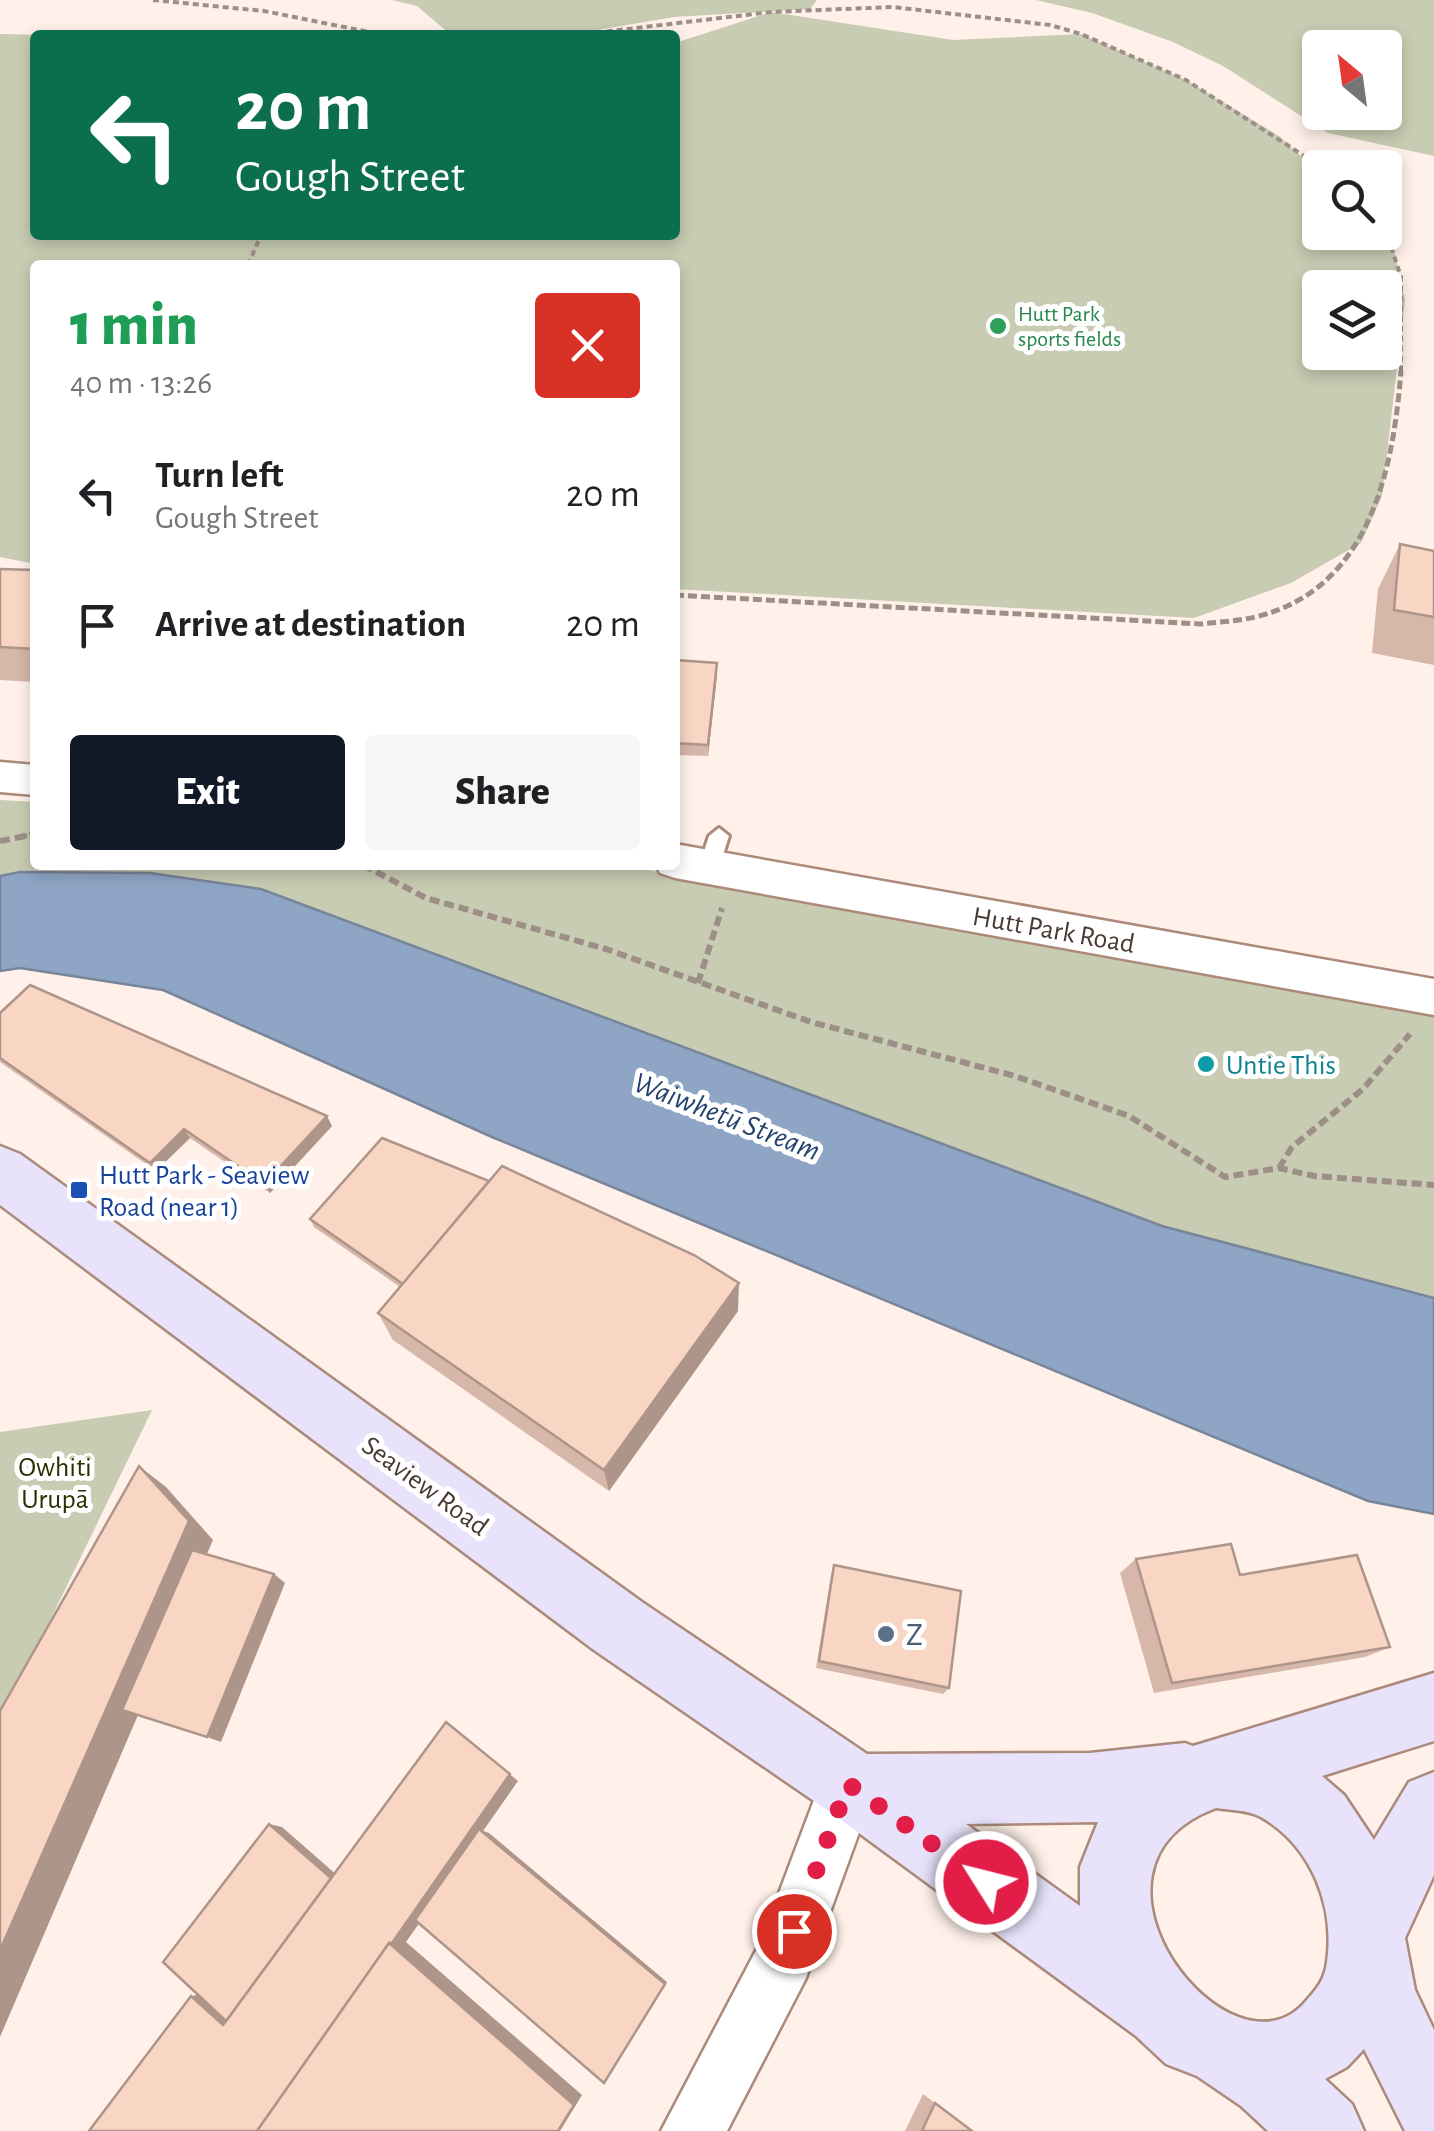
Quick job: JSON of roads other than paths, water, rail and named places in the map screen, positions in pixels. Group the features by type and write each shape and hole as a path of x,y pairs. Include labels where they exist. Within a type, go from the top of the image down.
{"main road":[{"name":"Seaview Road","path":"0,1172 618,1626 853,1786 1158,2008"},
{"path":"1324,2131 1268,2079 1190,2036 1158,2008 1134,1970 1118,1933 1113,1892 1118,1852 1134,1818 1154,1797 1200,1775 1434,1707"},
{"path":"853,1786 1090,1788 1200,1775 1255,1778 1294,1797 1326,1828 1351,1868 1378,1992 1434,2107"},
{"path":"1225,2053 1262,2061 1292,2055 1319,2042 1340,2022 1357,1994 1366,1966 1368,1938 1400,1864 1434,1807"}],"street":[{"path":"0,777 30,780"},
{"name":"Hutt Park Road","path":"709,859 1426,1010"},
{"path":"694,2131 785,1957 853,1786"}],"water":[{"name":"Waiwhetū Stream","path":"20,872 150,873 261,889 1162,1226 1434,1298 1434,1514 1368,1501 492,1137 163,990 20,968 0,971 0,876"}],"place":[{"name":"Hutt Park sports fields","path":"998,326"},
{"name":"Untie This","path":"1206,1064"},
{"name":"Hutt Park - Seaview Road (near 1)","path":"79,1190"},
{"name":"Z","path":"886,1634"}],"park label":[{"name":"Owhiti Urupā","path":"55,1482"}]}
